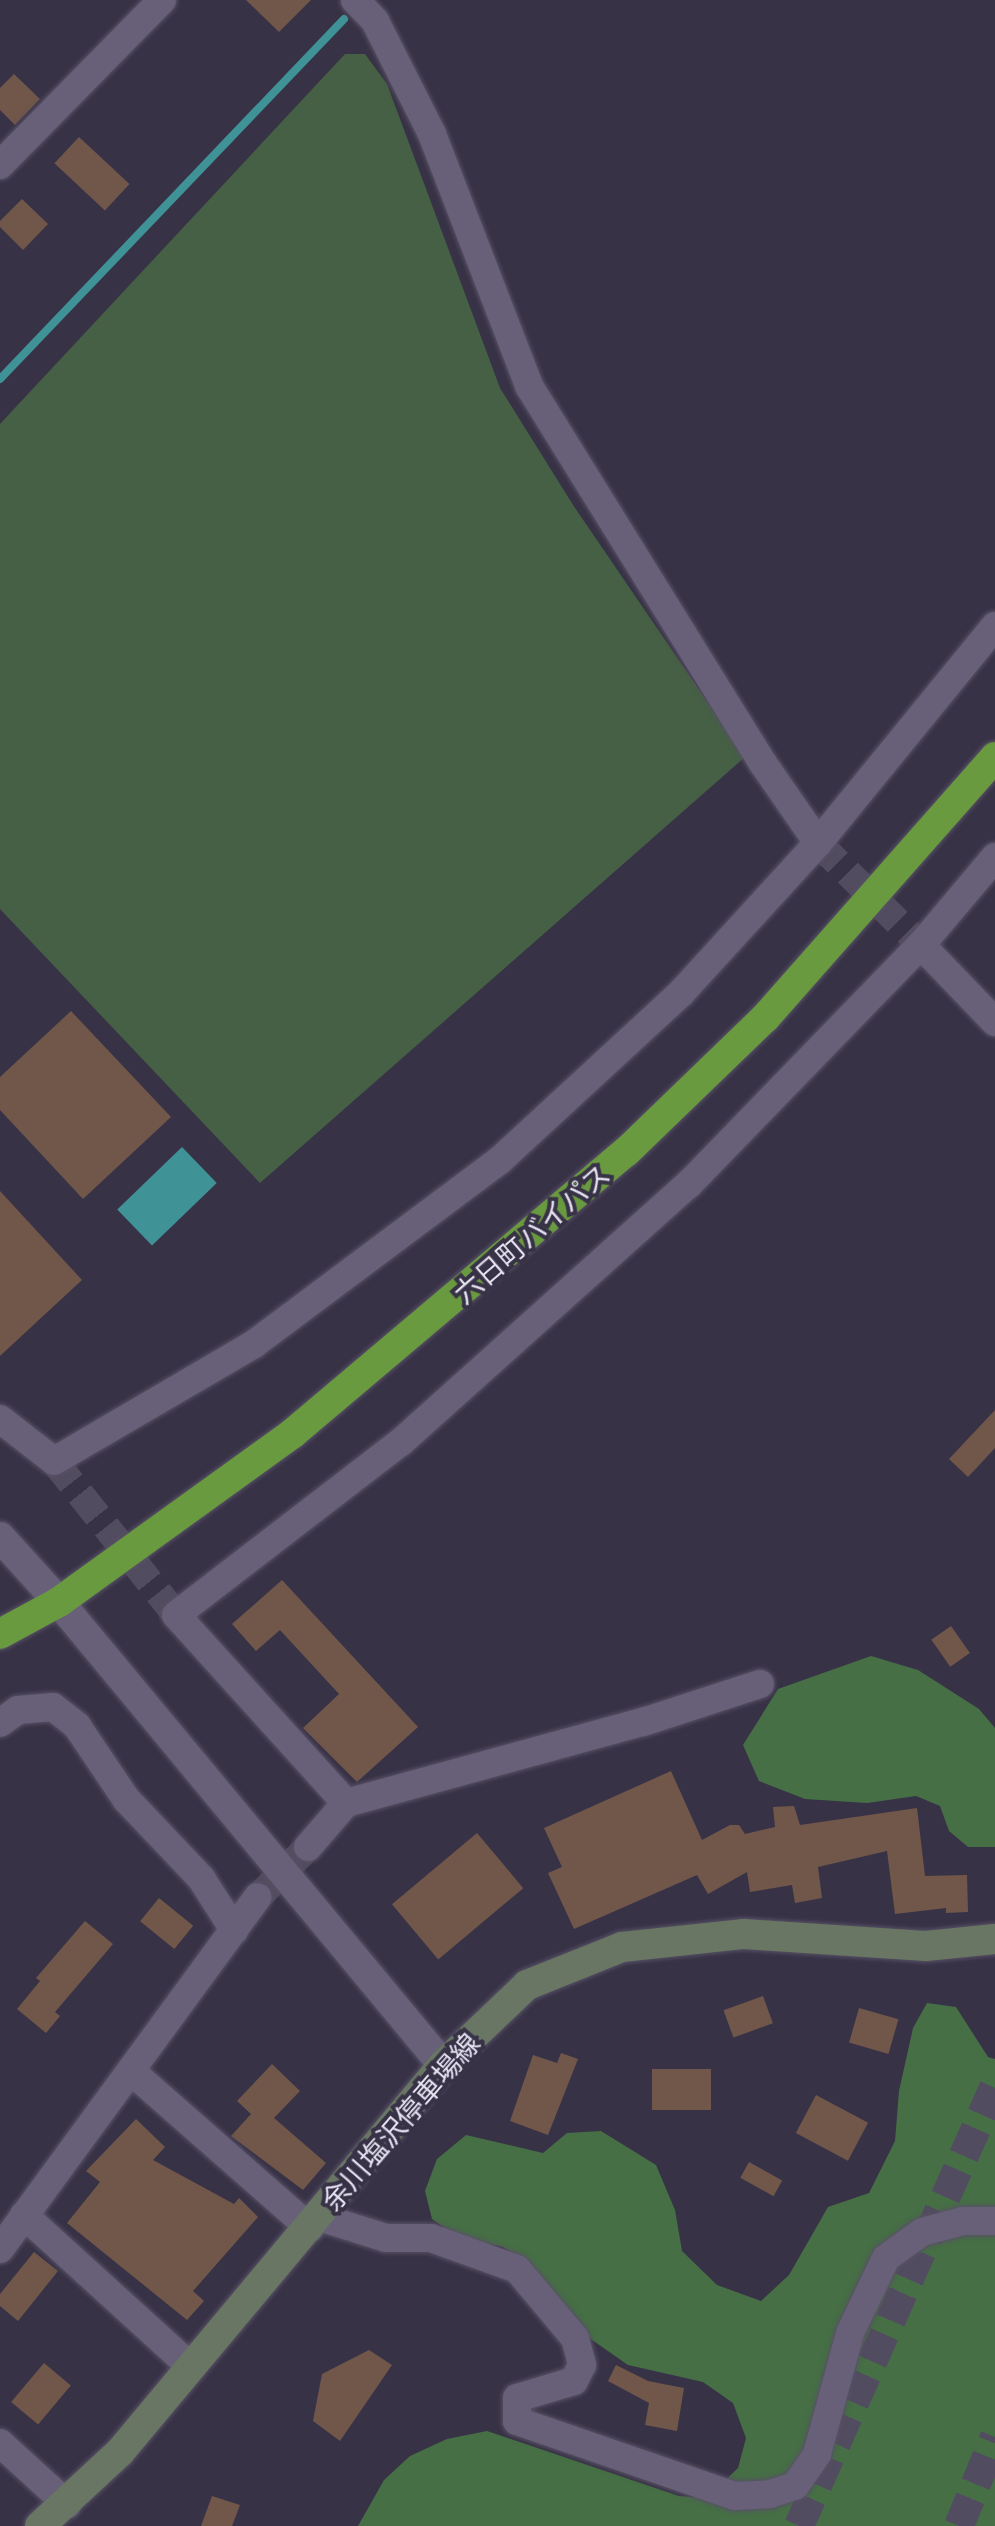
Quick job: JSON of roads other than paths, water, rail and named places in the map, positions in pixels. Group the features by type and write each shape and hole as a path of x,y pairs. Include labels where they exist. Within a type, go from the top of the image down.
{"highway":[{"name":"六日町バイパス","path":"0,1634 59,1602 293,1433 626,1152 765,1018 995,757"}],"main road":[{"name":"余川塩沢停車場線","path":"40,2526 120,2452 443,2065 526,1985 622,1947 744,1934 926,1946 993,1933"}],"street":[{"path":"0,165 162,0"},
{"path":"355,0 376,20 432,134 529,386 762,762 818,842"},
{"path":"0,1419 54,1461 254,1344 500,1160 681,992 818,842 995,626"},
{"path":"346,1802 176,1614 400,1442 689,1184 920,945 995,857"},
{"path":"920,945 995,1022"},
{"path":"0,1538 59,1602 443,2065"},
{"path":"308,1847 346,1802 644,1722 760,1684"},
{"path":"0,1723 18,1710 53,1707 77,1726 126,1799 200,1878 234,1930"},
{"path":"0,2249 258,1898"},
{"path":"130,2071 314,2222 386,2238 431,2238 518,2269 576,2338 582,2365 574,2381 518,2398 517,2421 735,2496 770,2494 794,2486 817,2454 850,2333 886,2258 922,2232 963,2221 995,2221"},
{"path":"24,2216 191,2368"},
{"path":"0,2443 67,2504"}],"waterway":[{"path":"0,379 344,19"}],"tunnel":[{"path":"818,843 921,945"},
{"path":"54,1461 176,1615"},
{"path":"258,1897 308,1847"},
{"path":"799,2526 995,2086"},
{"path":"959,2526 995,2437"}]}
